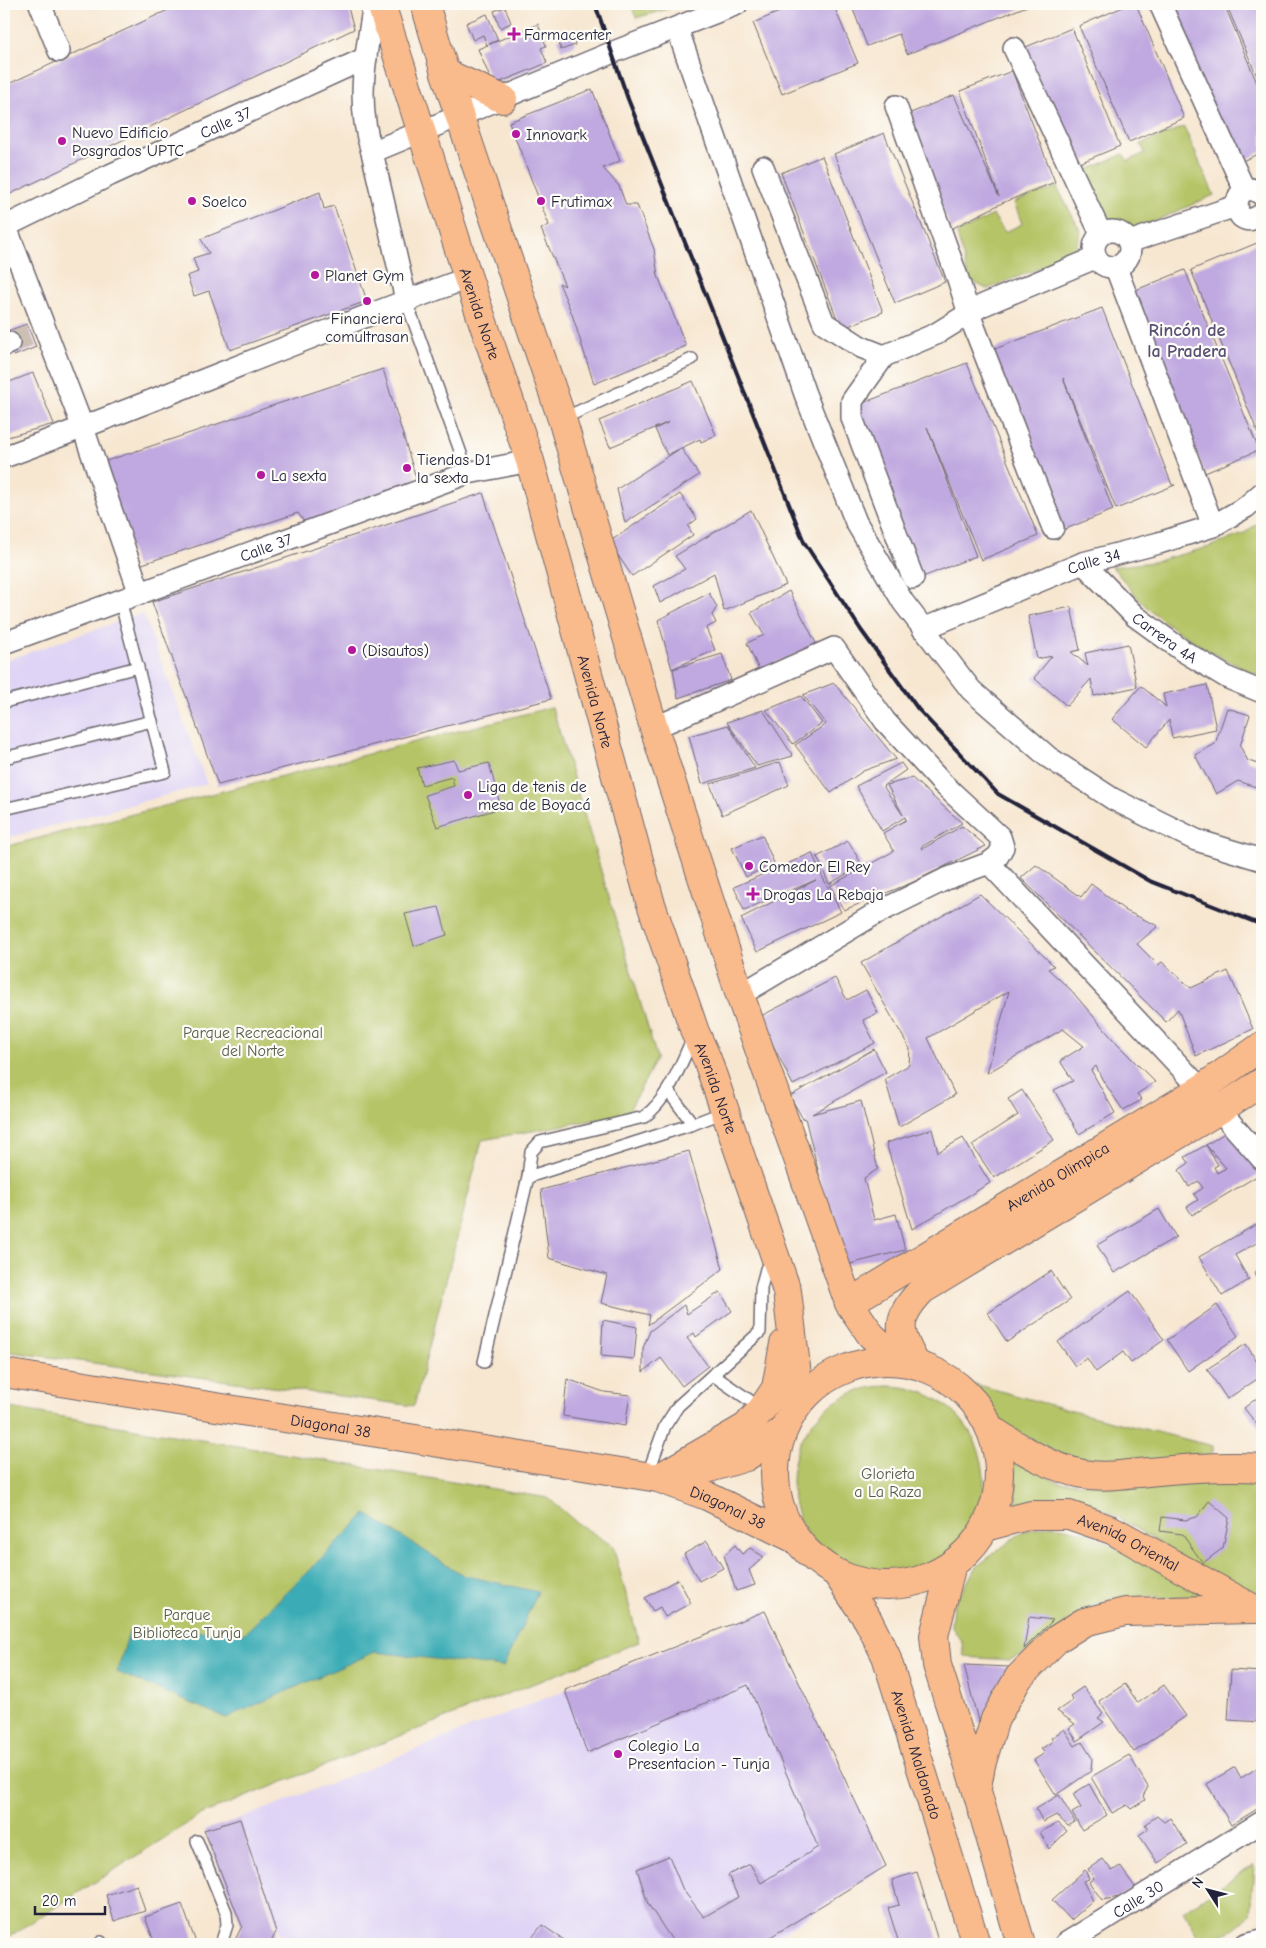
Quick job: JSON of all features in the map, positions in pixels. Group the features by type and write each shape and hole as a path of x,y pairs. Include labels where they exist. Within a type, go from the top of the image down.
{"main road":[{"name":"Avenida Norte","path":"381,4 468,278 530,461 650,901 787,1291 800,1402"},
{"path":"425,4 445,73 562,418 654,728 740,995 849,1303 871,1335 907,1362"},
{"path":"445,73 503,99"},
{"name":"Avenida Olimpica","path":"849,1303 1201,1089 1262,1046"},
{"name":"Avenida Olimpica","path":"907,1362 902,1336 902,1318 908,1304 922,1290 1262,1082"},
{"path":"653,1477 746,1427 762,1409 776,1388 772,1337 787,1291"},
{"path":"880,1360 907,1362 941,1374 965,1392 984,1416 996,1445 999,1478 992,1512 985,1527 964,1553 952,1564 921,1580 887,1586 870,1585 837,1574 821,1565 795,1539 787,1525 776,1495 775,1462 782,1431 800,1402 813,1388 828,1377 861,1363 880,1360"},
{"name":"Diagonal 38","path":"4,1373 653,1477 707,1496 795,1539"},
{"path":"990,1430 1054,1466 1083,1474 1111,1476 1230,1466 1262,1468"},
{"name":"Diagonal 38","path":"653,1477 703,1470 746,1457 782,1431"},
{"name":"Avenida Oriental","path":"985,1527 1031,1515 1069,1515 1112,1530 1257,1609"},
{"path":"952,1564 934,1636 937,1665 976,1788 1021,1944"},
{"name":"Avenida Maldonado","path":"837,1574 868,1620 886,1656 976,1944"},
{"path":"976,1788 995,1719 1018,1677 1064,1635 1084,1622 1125,1612 1257,1609"}],"street":[{"path":"40,4 59,51"},
{"path":"374,4 362,98 365,132 372,152 406,300"},
{"path":"372,152 611,53 677,28 703,11 737,4"},
{"path":"1160,4 1248,198"},
{"path":"677,28 806,394 856,522 903,602 971,690 1048,757 1113,799 1196,840 1262,860"},
{"path":"1014,48 1101,234"},
{"name":"Calle 37","path":"5,227 110,175 366,58"},
{"path":"896,106 969,314 1053,528"},
{"path":"762,167 824,323 861,346 884,356"},
{"path":"1248,198 1238,213 1243,218 1260,222"},
{"path":"1129,242 1248,198"},
{"path":"5,227 37,331 83,428 130,597"},
{"path":"1109,231 1117,232 1124,235 1129,242 1128,258 1124,264 1116,268 1108,268 1100,264 1095,258 1093,249 1095,241 1101,234 1109,231"},
{"path":"913,578 852,418 852,401 884,356 936,334 981,306 1095,258"},
{"path":"1116,268 1213,526"},
{"path":"4,457 83,428 406,300 468,278"},
{"name":"Calle 37","path":"4,643 468,473 530,461"},
{"name":"Calle 34","path":"923,629 1083,563 1159,543 1213,526 1246,507 1262,493"},
{"name":"Carrera 4A","path":"1083,563 1135,616 1183,651 1228,678 1262,692"},
{"path":"654,728 834,648 885,721 943,784 1000,838 1003,847 998,856 989,863 946,879 874,914 740,995"},
{"path":"989,863 1201,1089 1262,1160"},
{"name":"Calle 30","path":"1065,1944 1262,1822"},
{"path":"1246,1944 1262,1940"}],"lane":[{"path":"406,300 468,473"},
{"path":"562,418 692,359"},
{"path":"4,809 165,772 138,667 130,597"},
{"path":"4,702 138,667"},
{"path":"4,758 152,721"},
{"path":"484,1362 528,1177 531,1152 540,1142 644,1117 654,1110 668,1091 695,1032"},
{"path":"668,1091 694,1124"},
{"path":"528,1177 694,1124 724,1112"},
{"path":"653,1477 665,1426 678,1406 713,1375 772,1337 761,1288 766,1270 774,1256"},
{"path":"713,1375 762,1409"},
{"path":"196,1841 226,1912 227,1925 220,1944"}],"shaded area":[{"path":"143,613 207,784 4,839 4,661"},
{"name":"Colegio La Presentacion - Tunja","path":"765,1611 886,1866 766,1944 283,1944 240,1819"}],"green space":[{"path":"631,4 669,4 671,8 636,18"},
{"path":"1184,127 1214,195 1130,232 1104,220 1083,172 1123,154 1128,161 1145,153 1141,144"},
{"path":"1057,187 1081,232 1073,255 987,289 969,280 957,233 993,215 1005,232 1022,224 1014,202"},
{"path":"1262,520 1262,677 1204,648 1176,630 1150,610 1112,567 1153,562 1209,547 1243,534"},
{"name":"Parque Recreacional del Norte","path":"552,707 657,1058 627,1114 482,1140 414,1406 4,1351 4,847"},
{"path":"975,1384 1083,1414 1213,1446 1213,1452 1206,1458 1079,1465 1002,1423"},
{"name":"Glorieta a La Raza","path":"879,1386 897,1386 925,1393 941,1402 956,1414 968,1429 977,1445 984,1473 984,1491 977,1519 968,1535 956,1550 941,1562 925,1571 897,1578 879,1578 860,1574 843,1567 827,1556 814,1543 803,1527 796,1510 792,1491 792,1473 796,1454 803,1437 814,1421 827,1408 843,1397 860,1390"},
{"name":"Parque Biblioteca Tunja","path":"4,1407 548,1498 577,1523 613,1546 639,1642 202,1814 4,1940"},
{"path":"1014,1460 1056,1481 1148,1489 1206,1481 1262,1486 1262,1595 1247,1595 1192,1564 1111,1513 1082,1502 1064,1501 1041,1504 1025,1510 1017,1504"},
{"path":"1051,1525 1088,1533 1216,1601 1137,1596 1093,1606 1025,1653 1010,1660 964,1657 962,1643 951,1625 953,1606 976,1567 1022,1532"},
{"path":"1254,1865 1250,1915 1227,1933 1199,1939 1184,1911"}],"water":[{"path":"366,1514 463,1575 538,1592 503,1667 375,1652 226,1718 117,1672 130,1629 245,1633"}],"building":[{"name":"Nuevo Edificio Posgrados UPTC","path":"181,4 347,4 354,29 4,197 4,86"},
{"path":"798,4 833,4 858,63 782,94 753,23"},
{"path":"851,4 1032,4 907,54 899,34 867,46"},
{"path":"1130,4 1136,4 1184,118 1129,142 1079,26"},
{"path":"1169,4 1224,4 1262,95 1262,152 1236,164"},
{"path":"1226,4 1262,4 1262,88"},
{"path":"505,7 511,23 500,28 494,11"},
{"path":"487,14 498,40 487,45 483,35 473,40 466,23"},
{"path":"538,24 546,46 541,48 547,63 493,85 478,49"},
{"path":"1072,28 1120,146 1070,167 1021,49"},
{"path":"572,34 575,45 561,50 558,39"},
{"path":"1012,71 1055,182 1002,203 951,229 906,115 954,95 999,197 960,91"},
{"path":"592,89 620,161 603,168 619,186 626,205 637,205 654,249 658,276 686,346 594,384 572,314 559,283 565,286 541,229 549,225 509,122"},
{"path":"884,133 945,282 895,303 834,154"},
{"path":"822,156 883,312 841,329 781,173"},
{"path":"320,192 324,209 334,206 367,301 230,350 209,291 194,296 187,276 198,272 193,258 209,253 201,239"},
{"path":"1257,243 1262,256 1262,443 1191,270"},
{"path":"1185,270 1259,450 1205,473 1131,292"},
{"path":"1102,308 1172,485 1175,485 1116,509 1063,378 1113,510 1058,532 987,352"},
{"path":"27,324 36,347 14,356 5,332"},
{"path":"967,363 1038,536 981,560 927,427 976,556 920,578 855,406"},
{"name":"La sexta","path":"383,369 419,488 307,526 298,513 136,566 103,462"},
{"path":"33,373 54,424 4,438 4,384"},
{"path":"693,381 716,435 701,442 700,439 667,455 655,429 669,422 610,447 599,421"},
{"path":"681,448 699,475 625,523 617,489"},
{"name":"(Disautos)","path":"483,493 551,699 218,785 152,602"},
{"path":"680,494 697,519 688,526 693,535 632,576 609,542"},
{"path":"751,510 786,585 724,611 714,573 660,603 654,586 685,569 675,556"},
{"path":"789,591 817,645 759,670 747,643 764,635 751,613"},
{"path":"709,593 717,607 712,615 716,623 706,628 715,650 672,669 658,620"},
{"path":"1071,607 1080,650 1071,652 1088,666 1085,653 1128,644 1137,687 1094,696 1091,679 1067,706 1034,678 1052,656 1037,659 1028,616"},
{"path":"722,654 731,680 678,698 673,669"},
{"path":"834,683 896,759 863,771 831,793 795,745 826,724 803,695"},
{"path":"1207,685 1216,729 1172,738 1169,720 1146,747 1112,719 1141,686 1166,707 1163,694"},
{"path":"801,696 822,723 793,744 766,710"},
{"path":"1227,708 1250,715 1240,746 1248,761 1262,765 1262,789 1238,781 1216,794 1195,755 1215,744"},
{"path":"763,710 793,756 757,766 727,722"},
{"path":"728,725 755,768 702,784 689,736"},
{"path":"454,760 458,770 489,763 501,808 437,827 425,795 454,786 452,777 422,785 417,768"},
{"path":"780,762 789,785 722,815 710,784"},
{"path":"901,763 906,770 883,786 903,815 887,785 912,778 962,823 921,847 922,849 962,826 986,846 911,883 844,910 830,886 894,851 883,833 906,820 905,817 882,831 856,786"},
{"path":"762,835 774,863 746,877 732,848"},
{"path":"848,841 862,865 829,884 817,857"},
{"path":"812,853 841,912 757,952 741,918 816,880 744,910 734,887"},
{"path":"1036,865 1081,897 1091,884 1126,911 1158,926 1137,944 1158,965 1162,962 1191,988 1228,971 1253,1029 1196,1056 1178,1009 1166,1022 1021,878"},
{"path":"980,894 1054,966 1048,969 1070,989 1117,1044 1155,1082 1137,1094 1142,1100 1123,1110 1102,1079 1096,1066 1091,1070 1115,1113 1079,1134 1054,1090 1073,1081 1060,1061 1084,1046 1063,1029 987,1073 1009,991 928,1038 955,1095 899,1127 885,1079 909,1065 910,1049 861,963"},
{"path":"439,907 447,935 414,946 405,914"},
{"path":"835,978 847,1000 866,990 878,1013 863,1020 875,1043 793,1085 759,1017"},
{"path":"874,1049 886,1072 812,1114 861,1101 878,1169 864,1178 874,1220 896,1214 905,1250 842,1266 805,1118 803,1119 790,1096"},
{"path":"1022,1090 1054,1140 994,1178 972,1145 1018,1115 1008,1099"},
{"path":"932,1129 938,1152 963,1138 990,1183 912,1229 886,1143"},
{"path":"1229,1130 1262,1173 1192,1215 1187,1207 1198,1200 1194,1194 1203,1188 1198,1181 1189,1187 1179,1170 1189,1163 1185,1157","holes":["1206,1145 1226,1168 1217,1173 1214,1167 1218,1165"]},
{"path":"689,1151 723,1269 648,1325 650,1315 601,1303 607,1275 549,1258 541,1190"},
{"path":"1159,1209 1176,1237 1114,1273 1097,1245"},
{"path":"1262,1221 1262,1240 1235,1255 1249,1280 1222,1296 1199,1257"},
{"path":"1262,1268 1262,1285 1254,1273"},
{"path":"1051,1271 1070,1300 1007,1342 988,1313"},
{"path":"1130,1291 1164,1340 1131,1363 1123,1352 1096,1372 1087,1358 1075,1366 1058,1342"},
{"path":"720,1292 732,1311 696,1337 694,1333 687,1338 708,1366 682,1386 661,1358 643,1372 643,1348 650,1331 684,1305 687,1314"},
{"path":"1217,1305 1238,1336 1188,1371 1167,1340"},
{"path":"603,1320 637,1327 634,1359 601,1356"},
{"path":"1246,1344 1262,1370 1262,1376 1227,1399 1207,1369"},
{"path":"567,1379 604,1392 630,1395 625,1426 563,1416"},
{"path":"1262,1394 1262,1431 1244,1408"},
{"path":"1209,1501 1229,1518 1223,1548 1203,1563 1182,1534 1160,1531 1162,1517 1185,1520 1197,1517"},
{"path":"707,1541 723,1568 699,1581 684,1554"},
{"path":"735,1545 742,1554 750,1548 764,1557 749,1570 755,1585 736,1591 724,1555"},
{"path":"678,1579 691,1603 665,1617 660,1607 653,1611 645,1598"},
{"path":"765,1611 886,1866 759,1944 666,1944 672,1940 648,1904 637,1869 669,1856 683,1890 704,1917 738,1897 728,1875 750,1864 761,1883 818,1847 748,1685 587,1753 565,1690"},
{"path":"1029,1617 1053,1620 1024,1649"},
{"path":"964,1665 1009,1667 979,1725"},
{"path":"1231,1670 1262,1672 1262,1722 1228,1720"},
{"path":"1125,1684 1138,1703 1164,1685 1186,1716 1134,1752 1099,1701"},
{"path":"1083,1687 1103,1714 1098,1718 1104,1722 1077,1741 1069,1728 1075,1724 1057,1711 1073,1700 1070,1696"},
{"path":"1064,1729 1075,1746 1082,1742 1092,1758 1091,1771 1056,1795 1034,1760 1045,1753 1041,1749 1053,1741 1051,1738"},
{"path":"1129,1755 1148,1787 1143,1796 1145,1800 1131,1809 1127,1805 1112,1813 1091,1777"},
{"path":"1262,1765 1262,1806 1231,1825 1207,1784 1235,1767 1241,1778"},
{"path":"1089,1784 1107,1815 1082,1830 1072,1813 1081,1808 1073,1794"},
{"path":"1059,1795 1075,1822 1068,1826 1056,1815 1043,1822 1036,1809"},
{"path":"1157,1816 1164,1822 1170,1818 1187,1844 1158,1863 1139,1835 1148,1829 1145,1824"},
{"path":"240,1819 276,1932 270,1944 233,1944 242,1926 204,1830"},
{"path":"1058,1823 1067,1831 1049,1849 1040,1832"},
{"path":"1103,1859 1112,1871 1120,1866 1135,1887 1120,1897 1102,1900 1089,1882 1094,1878 1088,1869"},
{"path":"1085,1870 1089,1879 1083,1881 1093,1901 1071,1920 1052,1900"},
{"path":"917,1872 939,1944 886,1944 898,1940 888,1908 899,1905 892,1880"},
{"path":"137,1885 145,1911 114,1921 106,1895"},
{"path":"182,1904 195,1940 194,1944 155,1944 145,1917"},
{"path":"542,1925 567,1942 565,1944 527,1944"}],"tunnel":[{"path":"9,343 31,334"}],"railway":[{"path":"595,4 628,99 804,542 861,630 918,709 998,794 1150,881 1262,925"}],"place":[{"name":"Farmacenter","path":"514,34"},
{"name":"Innovark","path":"516,134"},
{"name":"Nuevo Edificio Posgrados UPTC","path":"62,141"},
{"name":"Soelco","path":"192,201"},
{"name":"Frutimax","path":"541,201"},
{"name":"Planet Gym","path":"315,275"},
{"name":"Financiera comultrasan","path":"367,301"},
{"name":"Tiendas D1 la sexta","path":"407,468"},
{"name":"La sexta","path":"261,475"},
{"name":"(Disautos)","path":"352,650"},
{"name":"Liga de tenis de mesa de Boyacá","path":"468,795"},
{"name":"Comedor El Rey","path":"749,866"},
{"name":"Drogas La Rebaja","path":"753,894"},
{"name":"Colegio La Presentacion - Tunja","path":"618,1754"}],"district":[{"name":"Rincón de la Pradera","path":"1187,340"}]}
